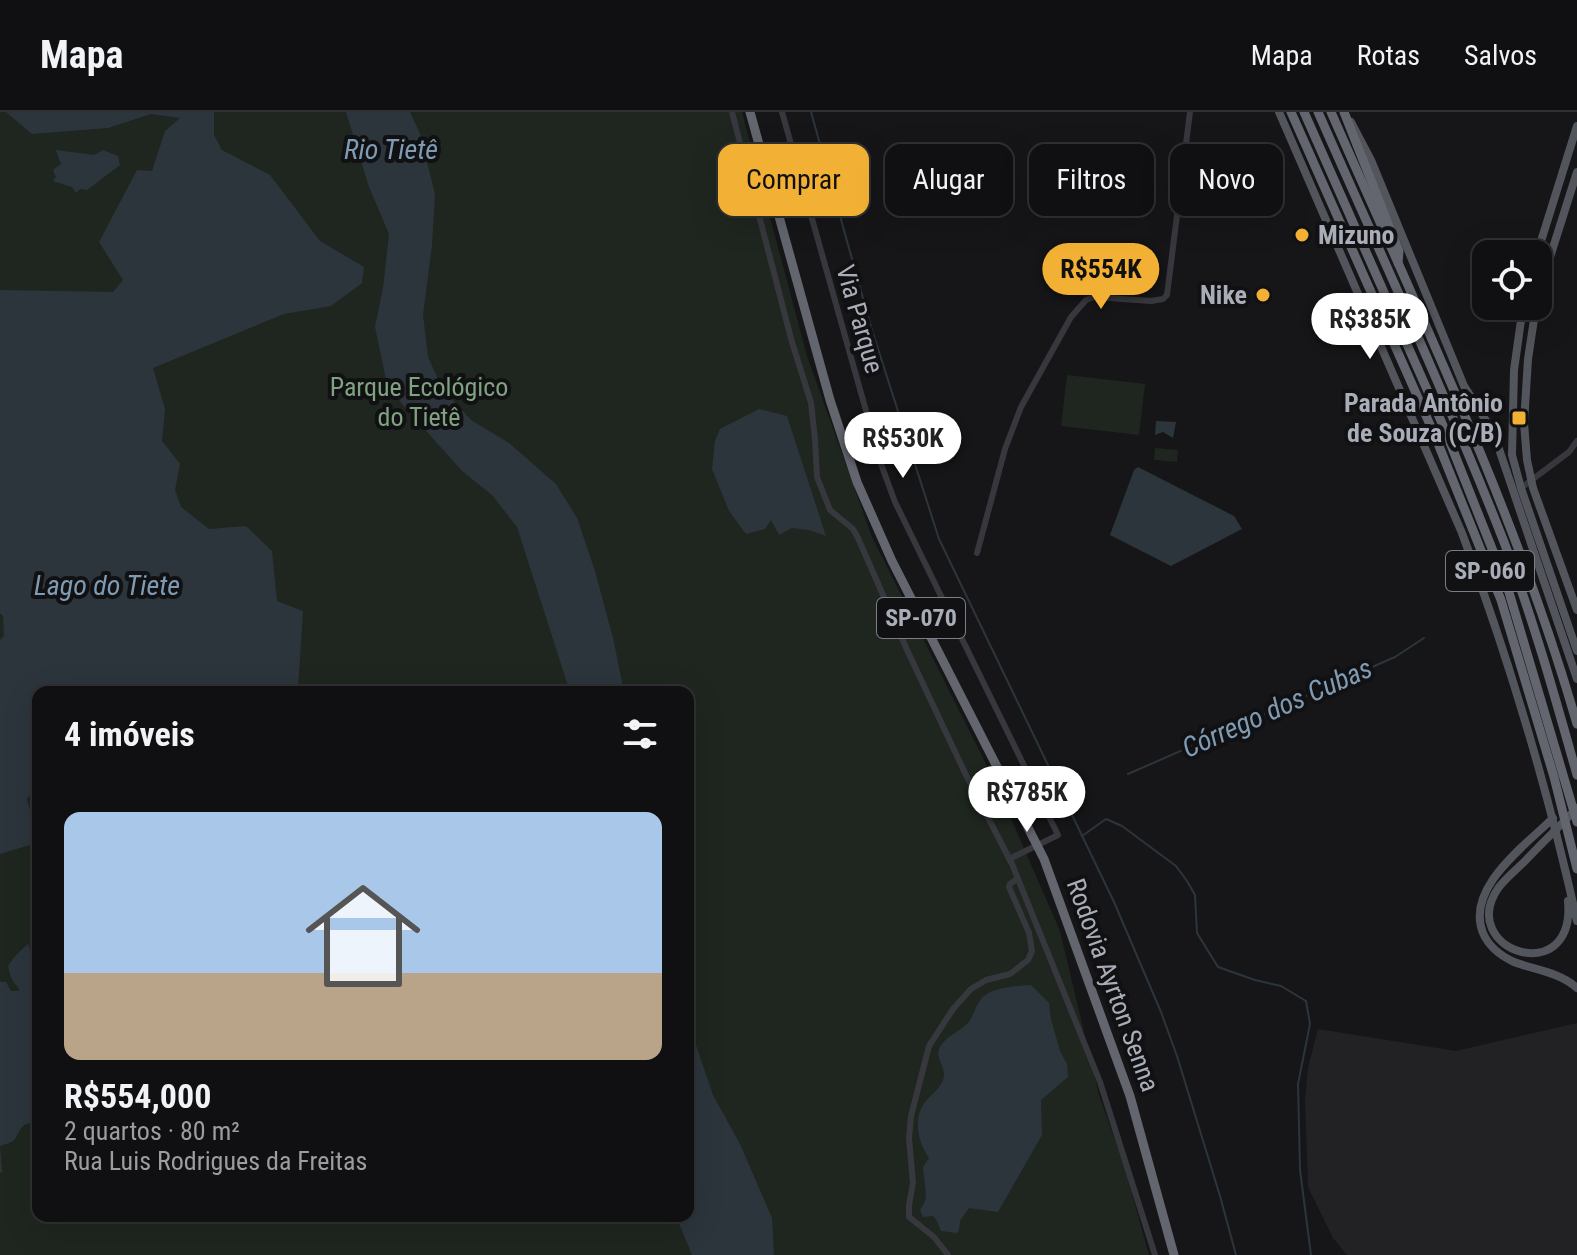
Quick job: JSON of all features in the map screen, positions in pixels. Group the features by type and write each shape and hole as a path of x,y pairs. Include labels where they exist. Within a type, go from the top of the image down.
{"highway":[{"name":"Rodovia Ayrton Senna","path":"750,112 830,400 857,482 892,561 1044,859 1130,1096 1174,1255"},
{"name":"SP-060","path":"1291,112 1435,436 1501,600 1554,777 1572,871"},
{"name":"SP-060","path":"1304,112 1445,430 1508,589 1577,822"},
{"name":"SP-060","path":"1318,112 1455,424 1504,544 1577,775"},
{"name":"SP-060","path":"1331,112 1499,499 1530,578 1577,724"},
{"path":"1344,112 1399,251 1398,266"}],"main road":[{"path":"1279,112 1462,533 1572,871 1577,921"},
{"path":"1344,112 1371,160 1464,386 1490,427 1577,679"},
{"path":"1541,240 1577,126"},
{"path":"1552,251 1577,172"},
{"path":"1521,320 1514,370 1512,455 1577,651"},
{"path":"1534,320 1524,423 1527,460 1531,480 1577,610"},
{"path":"1577,794 1502,869 1480,904 1484,936 1492,947 1512,961 1561,977 1577,988"},
{"path":"1572,871 1568,924 1556,944 1542,952 1523,953 1503,944 1496,936 1490,915 1498,888 1577,808"}],"street":[{"path":"732,112 811,403 817,477 830,510 847,523 858,538 908,652 1009,859 1100,1082 1155,1255"},
{"name":"Via Parque","path":"782,112 881,464 895,502 1058,835 1009,859"},
{"path":"977,553 1005,449 1021,407 1071,317 1086,300 1094,297 1151,301 1167,295 1190,112"},
{"path":"1521,488 1569,452 1577,441"},
{"path":"1565,615 1577,610"},
{"path":"948,1255 934,1237 909,1217 913,1183 909,1138 911,1116 929,1046 953,1009 980,982 1010,974 1031,955 1033,947 1029,933 1009,887 1017,879"}],"shaded area":[{"path":"1577,1023 1577,1255 1347,1255 1333,1238 1308,1187 1305,1100 1308,1068 1318,1029 1456,1051"}],"green space":[{"name":"Parque Ecológico do Tietê","path":"0,112 742,112 751,144 718,144 718,216 770,216 807,356 872,537 996,784 1060,931 1099,1095 1124,1165 1149,1255 0,1255"},
{"path":"1067,375 1145,384 1139,435 1061,426"},
{"path":"1155,448 1178,450 1177,462 1154,460"}],"water":[{"name":"Lago do Tiete","path":"6,112 214,112 214,135 222,150 270,175 320,241 364,267 362,283 331,306 284,314 153,368 165,409 162,441 180,464 175,490 181,507 209,529 246,526 272,551 277,601 303,611 298,686 32,686 32,792 27,799 32,817 32,844 0,854 0,640 4,636 3,616 0,613 0,290 113,292 123,280 99,242 137,170 152,171 165,131 180,118 151,114 108,128 32,134"},
{"name":"Rio Tietê","path":"346,112 410,112 420,134 435,194 423,315 428,357 442,388 471,420 509,443 556,484 577,518 595,571 623,686 568,686 517,527 492,495 462,471 387,384 375,327 389,234 369,187"},
{"path":"56,150 94,155 103,150 118,156 120,165 87,190 80,189 76,193 72,187 53,181 56,177 53,170 61,164"},
{"path":"759,409 787,416 826,536 792,528 779,535 771,520 765,529 746,534 729,511 712,469 715,441 720,429"},
{"path":"1156,421 1176,422 1173,438 1163,432 1155,435"},
{"path":"1138,467 1234,516 1242,529 1171,566 1110,535 1134,470"},
{"path":"28,944 32,953 32,1123 24,1125 13,1141 0,1146 0,982 6,982 11,991 19,991 8,966"},
{"path":"1031,985 1049,1003 1068,1077 1041,1100 1042,1135 998,1212 969,1208 960,1221 957,1233 941,1231 933,1216 923,1217 920,1210 926,1195 923,1167 929,1158 922,1145 918,1122 926,1101 943,1080 938,1051 945,1040 968,1023 984,996 1000,989"},
{"path":"694,1036 713,1095 740,1144 772,1218 774,1255 692,1255 678,1222 694,1222"}],"waterway":[{"path":"811,112 871,327 939,539 1114,902 1161,1012 1236,1255"},
{"name":"Córrego dos Cubas","path":"1128,774 1395,657 1424,638"},
{"path":"1082,836 1106,819 1122,826 1176,866 1187,881 1195,895 1197,933 1218,967 1281,986 1306,1001 1310,1024 1298,1084 1300,1170 1311,1255"}],"place":[{"name":"Mizuno","path":"1302,235"},
{"name":"Nike","path":"1263,295"},
{"name":"Parada Antônio de Souza (C/B)","path":"1519,418"}]}
